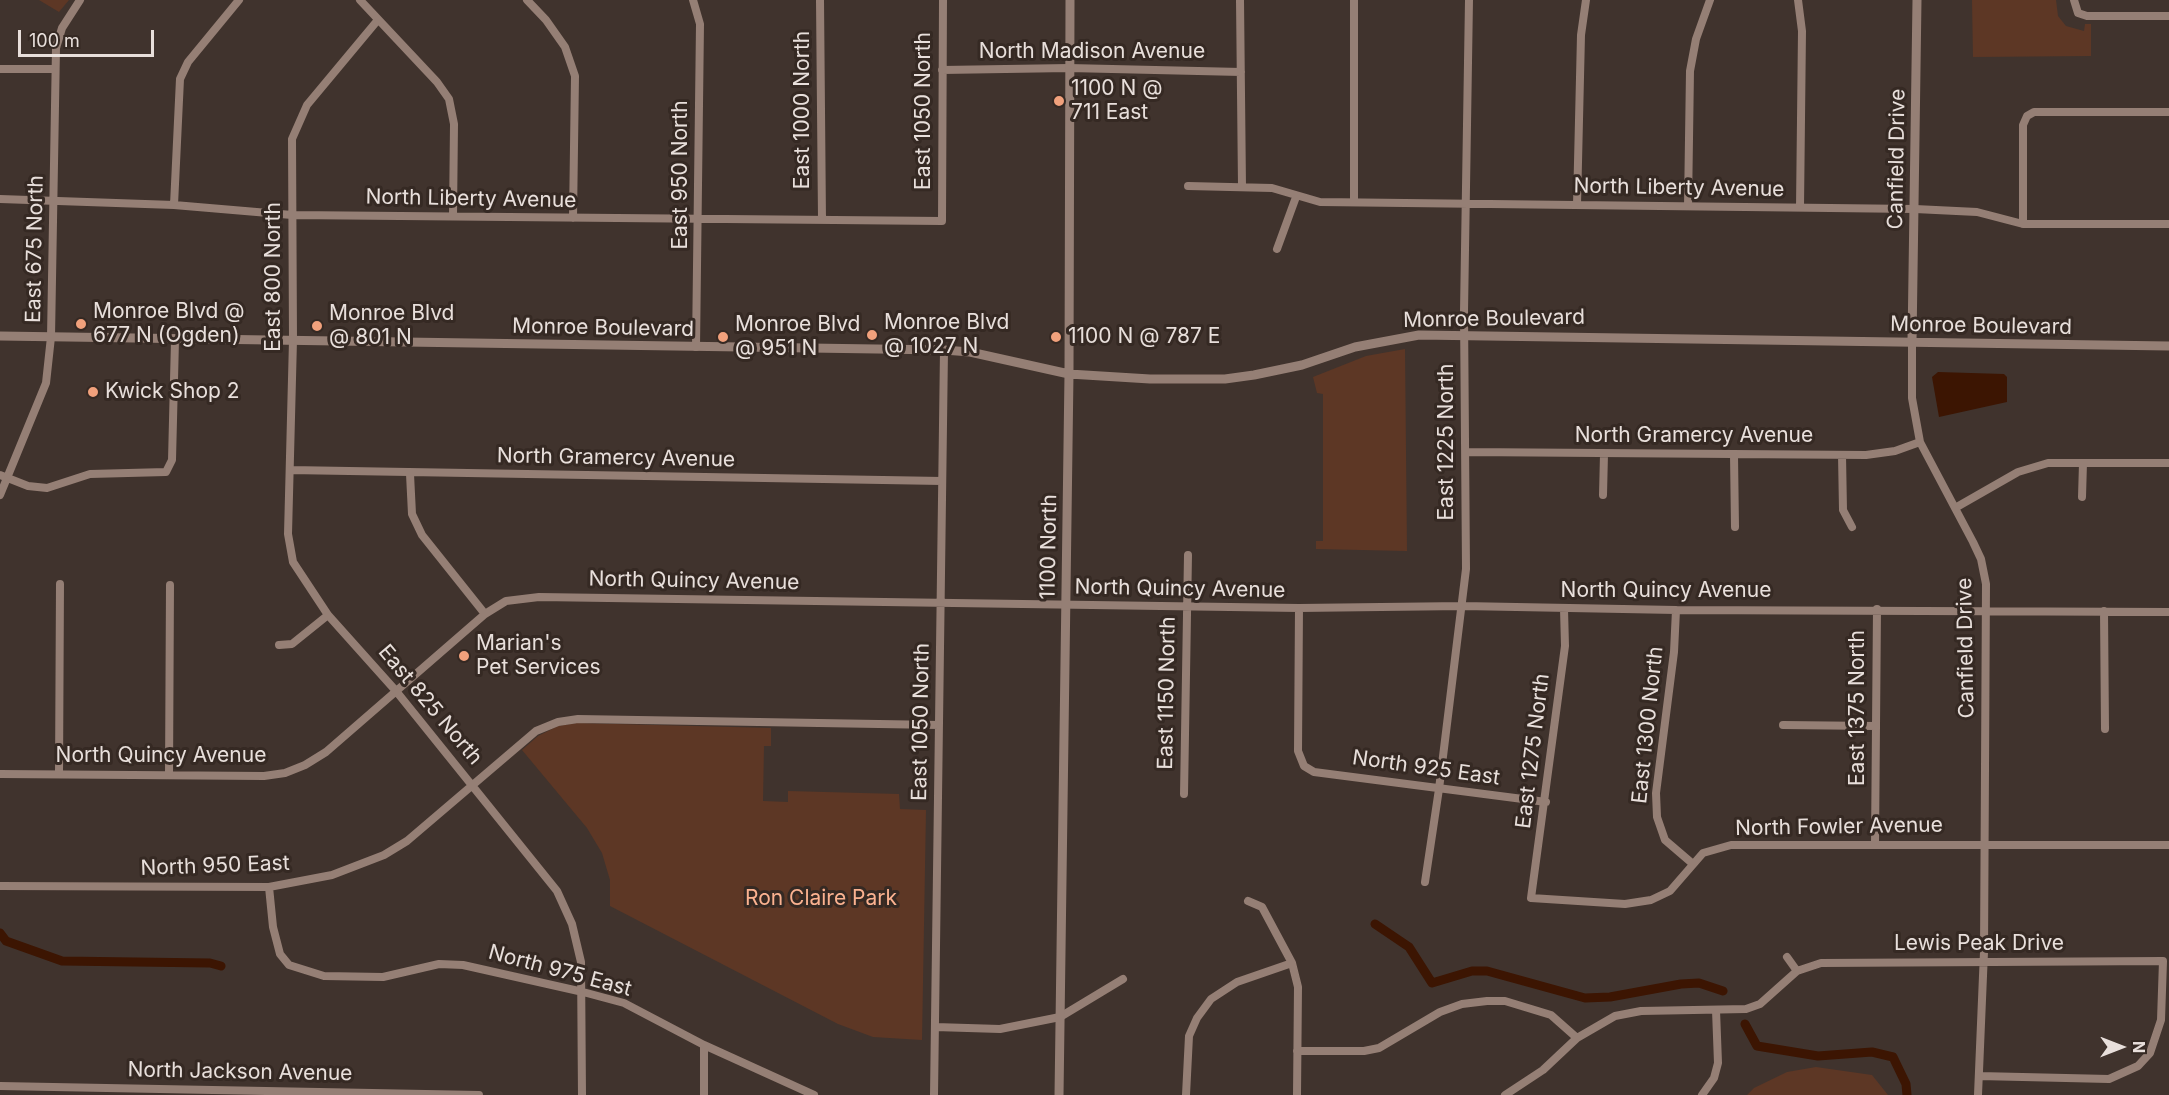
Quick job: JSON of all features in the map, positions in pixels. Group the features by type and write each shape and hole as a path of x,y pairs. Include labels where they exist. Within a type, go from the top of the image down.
{"street":[{"name":"East 675 North","path":"0,495 4,476 46,382 51,336 56,48 62,28 80,0"},
{"path":"174,204 180,79 188,62 239,0"},
{"path":"360,0 377,21 437,82 449,99 454,124 453,216"},
{"path":"527,0 546,20 565,47 575,76 573,218"},
{"name":"East 1000 North","path":"820,0 822,219"},
{"name":"East 1050 North","path":"942,221 943,0"},
{"name":"1100 North","path":"1059,1095 1069,374 1070,0"},
{"path":"1240,0 1242,186"},
{"path":"1354,0 1354,201"},
{"name":"East 1225 North","path":"1425,882 1463,606 1466,569 1464,334 1469,0"},
{"path":"1577,205 1581,35 1586,0"},
{"path":"1688,206 1690,71 1696,39 1710,0"},
{"path":"1798,0 1802,31 1800,207"},
{"name":"Canfield Drive","path":"1917,0 1912,398 1920,442 1981,559 1986,584 1984,962 1978,1095"},
{"path":"2074,0 2078,13 2087,16 2169,16"},
{"name":"East 950 North","path":"694,1 700,24 696,347"},
{"name":"East 800 North","path":"293,562 288,534 293,340 292,139 307,105 377,21"},
{"name":"North Madison Avenue","path":"942,70 1070,68 1241,72"},
{"path":"0,69 56,69"},
{"path":"2023,224 2023,125 2027,117 2034,112 2169,112"},
{"name":"North Liberty Avenue","path":"1188,186 1272,188 1296,197 1320,202 1915,209 1977,212 2023,224 2169,224"},
{"path":"1277,249 1296,197"},
{"name":"North Liberty Avenue","path":"0,199 174,204 292,215 942,221"},
{"name":"Monroe Boulevard","path":"0,336 944,350 970,352 1069,374 1225,379 1279,371 1389,339 1464,334 2169,346"},
{"path":"4,476 28,486 46,488 98,473 166,472 172,460 175,340"},
{"name":"East 1050 North","path":"934,1095 944,350"},
{"name":"North Gramercy Avenue","path":"1466,452 1842,456 1895,451 1920,442"},
{"path":"1603,495 1604,454"},
{"path":"1734,455 1735,527"},
{"path":"1842,456 1842,510 1852,527"},
{"path":"1955,508 2018,472 2048,463 2169,463"},
{"path":"2082,497 2083,463"},
{"name":"North Gramercy Avenue","path":"290,470 410,474 942,481"},
{"path":"410,474 412,514 422,535 485,614"},
{"name":"East 1150 North","path":"1184,794 1188,555"},
{"name":"East 825 North","path":"293,562 328,615 396,691 474,785 557,891 572,924 581,962 582,1095"},
{"path":"59,774 60,584"},
{"path":"169,775 170,585"},
{"name":"North Quincy Avenue","path":"0,774 264,776 285,773 305,765 326,752 485,614 506,601 539,597 1299,608 1463,606 1676,610 1986,609 2169,612"},
{"name":"North 925 East","path":"1299,608 1298,751 1304,766 1314,772 1546,802"},
{"name":"East 1275 North","path":"1531,898 1546,802 1565,646 1564,609"},
{"name":"East 1375 North","path":"1875,843 1877,609"},
{"name":"East 1300 North","path":"1676,610 1674,652 1656,793 1657,817 1665,840 1694,864"},
{"path":"2104,610 2105,729"},
{"path":"279,645 292,644 328,615"},
{"name":"North 950 East","path":"0,886 269,887 332,875 384,855 428,825 536,731 558,722 579,719 939,725"},
{"path":"1783,725 1876,726"},
{"name":"North Fowler Avenue","path":"1531,898 1625,904 1651,900 1670,891 1703,853 1731,845 1875,843 2169,845"},
{"name":"North 975 East","path":"269,887 273,927 284,961 324,976 383,977 439,964 463,964 583,992 624,1003 704,1045 814,1095"},
{"path":"1248,901 1262,907 1292,963 1298,987 1297,1095"},
{"path":"1786,957 1797,971"},
{"name":"Lewis Peak Drive","path":"1505,1095 1543,1070 1577,1038 1615,1016 1632,1013 1746,1009 1760,1004 1797,971 1821,963 2163,961 2161,1020 2150,1053 2138,1066 2109,1079 1979,1076"},
{"path":"1186,1095 1189,1036 1197,1018 1211,999 1237,982 1292,963"},
{"path":"935,1027 1000,1029 1060,1017 1123,979"},
{"path":"1297,1051 1364,1051 1379,1048 1440,1012 1462,1004 1486,1001 1505,1001 1551,1015 1577,1038"},
{"path":"1702,1095 1714,1078 1718,1063 1716,1010"},
{"path":"704,1045 704,1095"},
{"name":"North Jackson Avenue","path":"0,1086 218,1093 479,1095"}],"green space":[{"path":"39,0 69,0 59,12"},
{"path":"1972,0 2056,0 2058,16 2066,26 2084,31 2085,24 2091,24 2091,56 1973,57"},
{"path":"1405,349 1407,551 1316,549 1316,541 1323,541 1323,394 1317,393 1313,377 1366,356"},
{"name":"Ron Claire Park","path":"577,723 771,728 771,746 764,746 763,801 788,802 788,791 899,794 900,809 926,810 922,1040 873,1037 838,1024 610,906 610,880 602,853 587,828 522,750 538,736 558,726"},
{"path":"1816,1067 1872,1075 1888,1095 1747,1095 1754,1088 1787,1072"}],"shaded area":[{"path":"1938,372 2004,374 2007,377 2007,402 1939,417 1932,377"}],"waterway":[{"path":"1375,924 1409,947 1432,983 1472,971 1487,971 1585,998 1610,997 1681,984 1699,983 1723,991"},
{"path":"0,933 6,941 62,961 210,963 221,966"},
{"path":"1745,1024 1757,1046 1818,1056 1872,1052 1893,1057 1906,1084 1907,1095"}],"place":[{"name":"1100 N @ 711 East","path":"1059,101"},
{"name":"Monroe Blvd @ 677 N (Ogden)","path":"81,324"},
{"name":"Monroe Blvd @ 801 N","path":"317,326"},
{"name":"Monroe Blvd @ 1027 N","path":"872,335"},
{"name":"Monroe Blvd @ 951 N","path":"723,337"},
{"name":"1100 N @ 787 E","path":"1056,337"},
{"name":"Kwick Shop 2","path":"93,392"},
{"name":"Marian's Pet Services","path":"464,656"}]}
